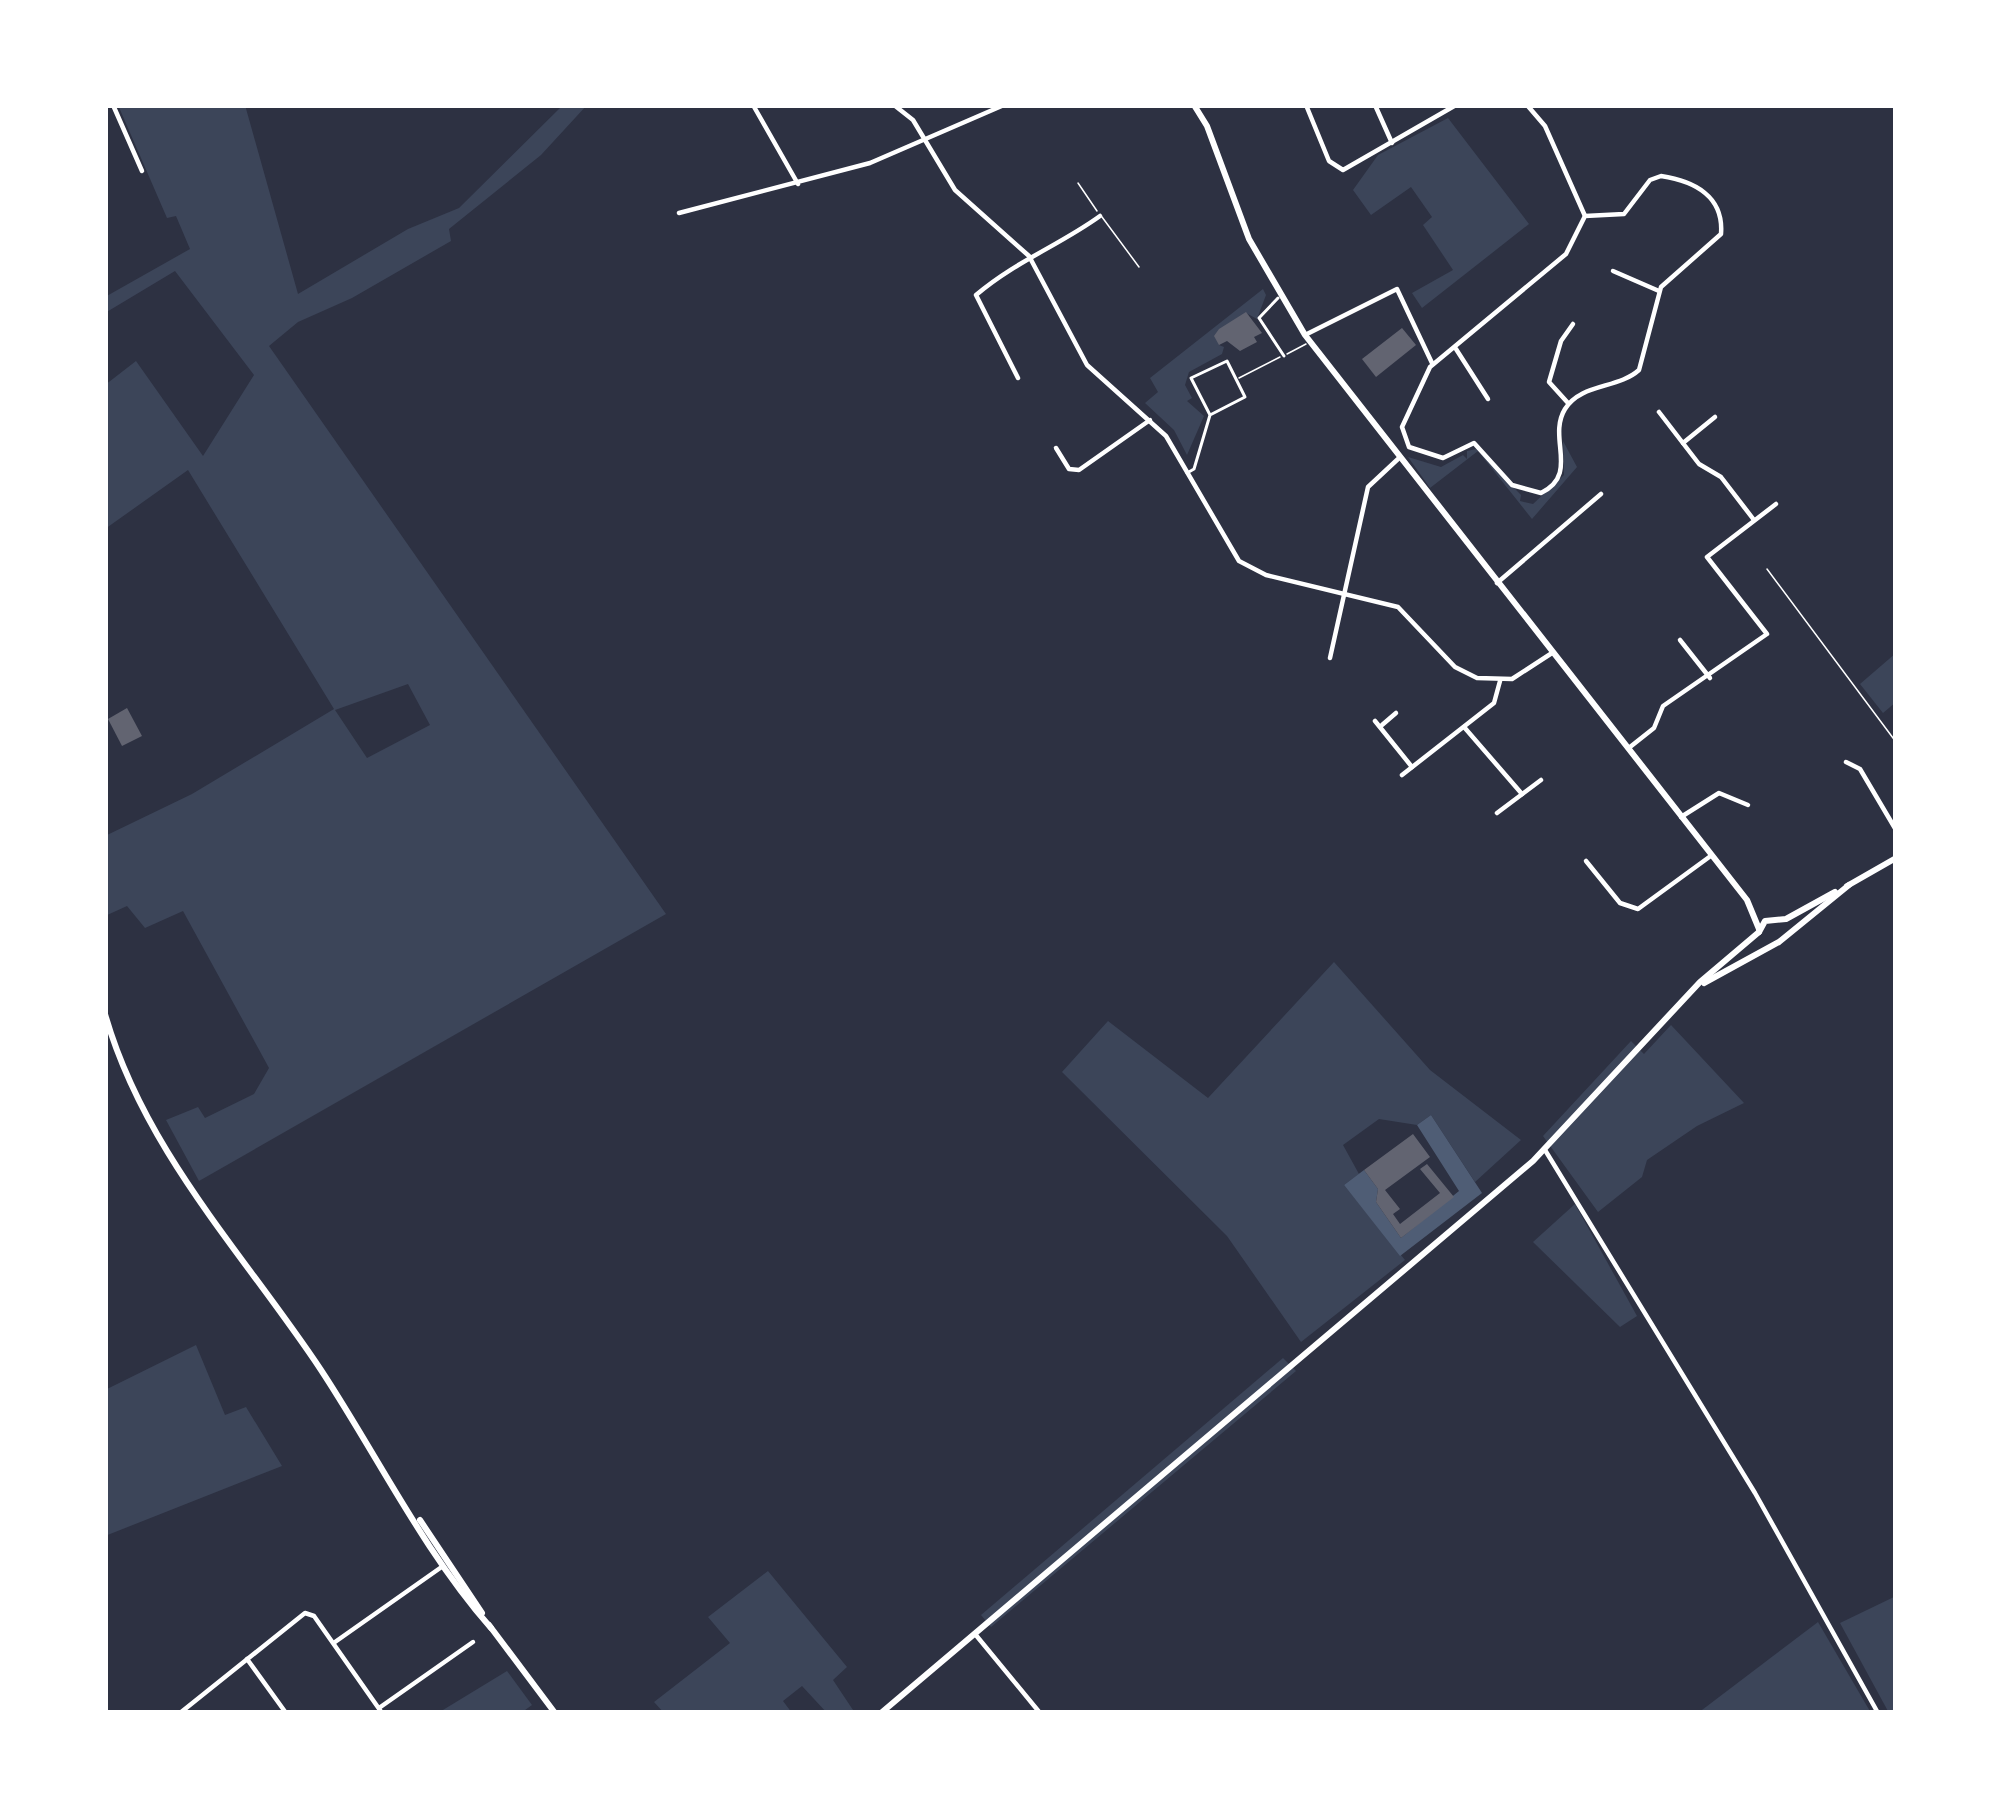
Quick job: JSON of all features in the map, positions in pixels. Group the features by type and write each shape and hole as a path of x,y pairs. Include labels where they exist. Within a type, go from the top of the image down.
{"main road":[{"path":"1194,105 1207,125 1250,239 1307,338 1712,856 1747,900 1773,920 1782,937"},
{"path":"1687,997 1741,959 1775,944 1849,886 1892,860"},
{"path":"881,1713 1545,1150 1687,997 1759,930 1849,886"},
{"path":"1747,900 1765,943 1775,944"},
{"path":"105,1013 130,1084 174,1165 266,1288 445,1565 555,1713"}],"street":[{"path":"113,105 142,171"},
{"path":"753,105 798,184"},
{"path":"894,105 913,120 955,190 1029,256 1082,359 1150,420 1227,547 1245,565 1399,607 1463,673 1500,681 1528,672 1552,653"},
{"path":"679,212 798,184 926,142 1004,105"},
{"path":"1306,105 1336,168 1354,168 1371,151 1456,105"},
{"path":"1376,105 1392,143"},
{"path":"1527,105 1548,131 1585,216"},
{"path":"1408,447 1442,458 1474,443 1512,485 1544,492 1562,468 1559,428 1568,404 1639,370 1659,291 1719,238 1721,215 1712,199 1690,182 1658,176 1624,214 1585,216"},
{"path":"1018,378 975,301 980,291 1029,256 1100,216"},
{"path":"1408,447 1402,427 1432,364 1456,349 1566,254 1585,216"},
{"path":"1613,272 1659,291"},
{"path":"1307,338 1390,289 1402,293 1432,364"},
{"path":"1280,297 1264,307 1259,319 1284,356"},
{"path":"1568,404 1549,382 1561,341 1573,324"},
{"path":"1456,349 1488,399"},
{"path":"1186,473 1194,469 1210,415 1191,379 1227,361 1245,397 1210,415"},
{"path":"1659,412 1699,464 1724,480 1754,520"},
{"path":"1683,443 1715,417"},
{"path":"1056,448 1069,469 1082,469 1150,420"},
{"path":"1330,658 1369,483 1408,447"},
{"path":"1497,583 1601,494"},
{"path":"1628,748 1655,726 1663,706 1691,684 1710,678 1767,634 1707,557 1776,504"},
{"path":"1680,640 1710,678"},
{"path":"1402,776 1497,701 1500,681"},
{"path":"1396,713 1378,724 1412,767"},
{"path":"1464,727 1522,794"},
{"path":"1846,762 1863,773 1896,830"},
{"path":"1497,813 1541,780"},
{"path":"1682,817 1719,793 1748,805"},
{"path":"1586,861 1620,903 1639,909 1712,856"},
{"path":"1892,860 1896,871"},
{"path":"1545,1150 1755,1493 1878,1713"},
{"path":"333,1643 445,1565"},
{"path":"184,1712 308,1613 380,1710 473,1642"},
{"path":"974,1632 1035,1711"},
{"path":"247,1658 286,1713"}],"lane":[{"path":"1078,183 1139,267"},
{"path":"1237,379 1284,356 1307,338"}],"path":[{"path":"1767,569 1896,742"}],"shaded area":[{"path":"118,105 245,105 298,294 408,229 459,208 563,105 587,105 541,155 449,229 451,241 352,298 298,322 269,346 666,914 199,1181 166,1120 198,1107 205,1118 254,1094 269,1068 183,911 145,928 127,906 105,916 105,836 192,794 334,709 188,470 105,529 105,385 136,361 203,456 254,375 175,271 105,313 105,297 190,249 176,216 167,218","holes":["408,684 430,725 367,758 335,710"]},
{"path":"1448,118 1529,224 1422,308 1412,293 1453,270 1423,225 1432,217 1411,187 1371,215 1353,190 1378,155"},
{"path":"1263,289 1266,295 1257,319 1246,313 1219,345 1224,347 1222,354 1189,372 1185,385 1192,398 1187,401 1204,416 1187,455 1174,430 1145,403 1158,392 1150,378"},
{"path":"1563,441 1577,467 1532,519 1478,451 1521,495 1520,501 1533,504 1564,475"},
{"path":"1467,451 1478,451 1430,488 1408,457 1441,467 1463,455 1467,459"},
{"path":"1896,653 1896,702 1883,713 1860,684"},
{"path":"1334,962 1430,1070 1521,1140 1475,1182 1431,1115 1417,1125 1379,1119 1343,1145 1359,1174 1344,1185 1405,1260 1301,1342 1227,1236 1062,1072 1108,1021 1208,1098"},
{"path":"1671,1025 1744,1103 1697,1126 1647,1160 1642,1177 1598,1212 1543,1136 1631,1041 1644,1054"},
{"path":"1431,1115 1482,1193 1400,1256 1344,1185 1364,1170 1378,1189 1376,1202 1401,1238 1459,1191 1417,1125"},
{"path":"1575,1204 1637,1316 1620,1327 1533,1242"},
{"path":"196,1345 225,1415 246,1407 282,1466 105,1536 105,1390"},
{"path":"1283,1358 1296,1371 991,1627 981,1615"},
{"path":"768,1571 847,1667 833,1680 855,1713 827,1713 802,1686 783,1701 792,1713 664,1713 654,1702 730,1643 708,1617"},
{"path":"1896,1596 1896,1713 1889,1713 1840,1623"},
{"path":"1818,1622 1871,1713 1698,1713"},
{"path":"507,1671 532,1705 521,1713 438,1713"}],"building":[{"path":"1246,312 1262,333 1254,337 1257,342 1240,351 1227,341 1219,345 1214,336 1219,329"},
{"path":"1402,328 1416,345 1376,377 1362,359"},
{"path":"127,708 142,736 122,746 108,719"},
{"path":"1413,1134 1430,1157 1385,1190 1400,1209 1393,1214 1400,1224 1440,1193 1420,1169 1427,1164 1454,1197 1401,1238 1376,1202 1378,1189 1364,1170"}]}
